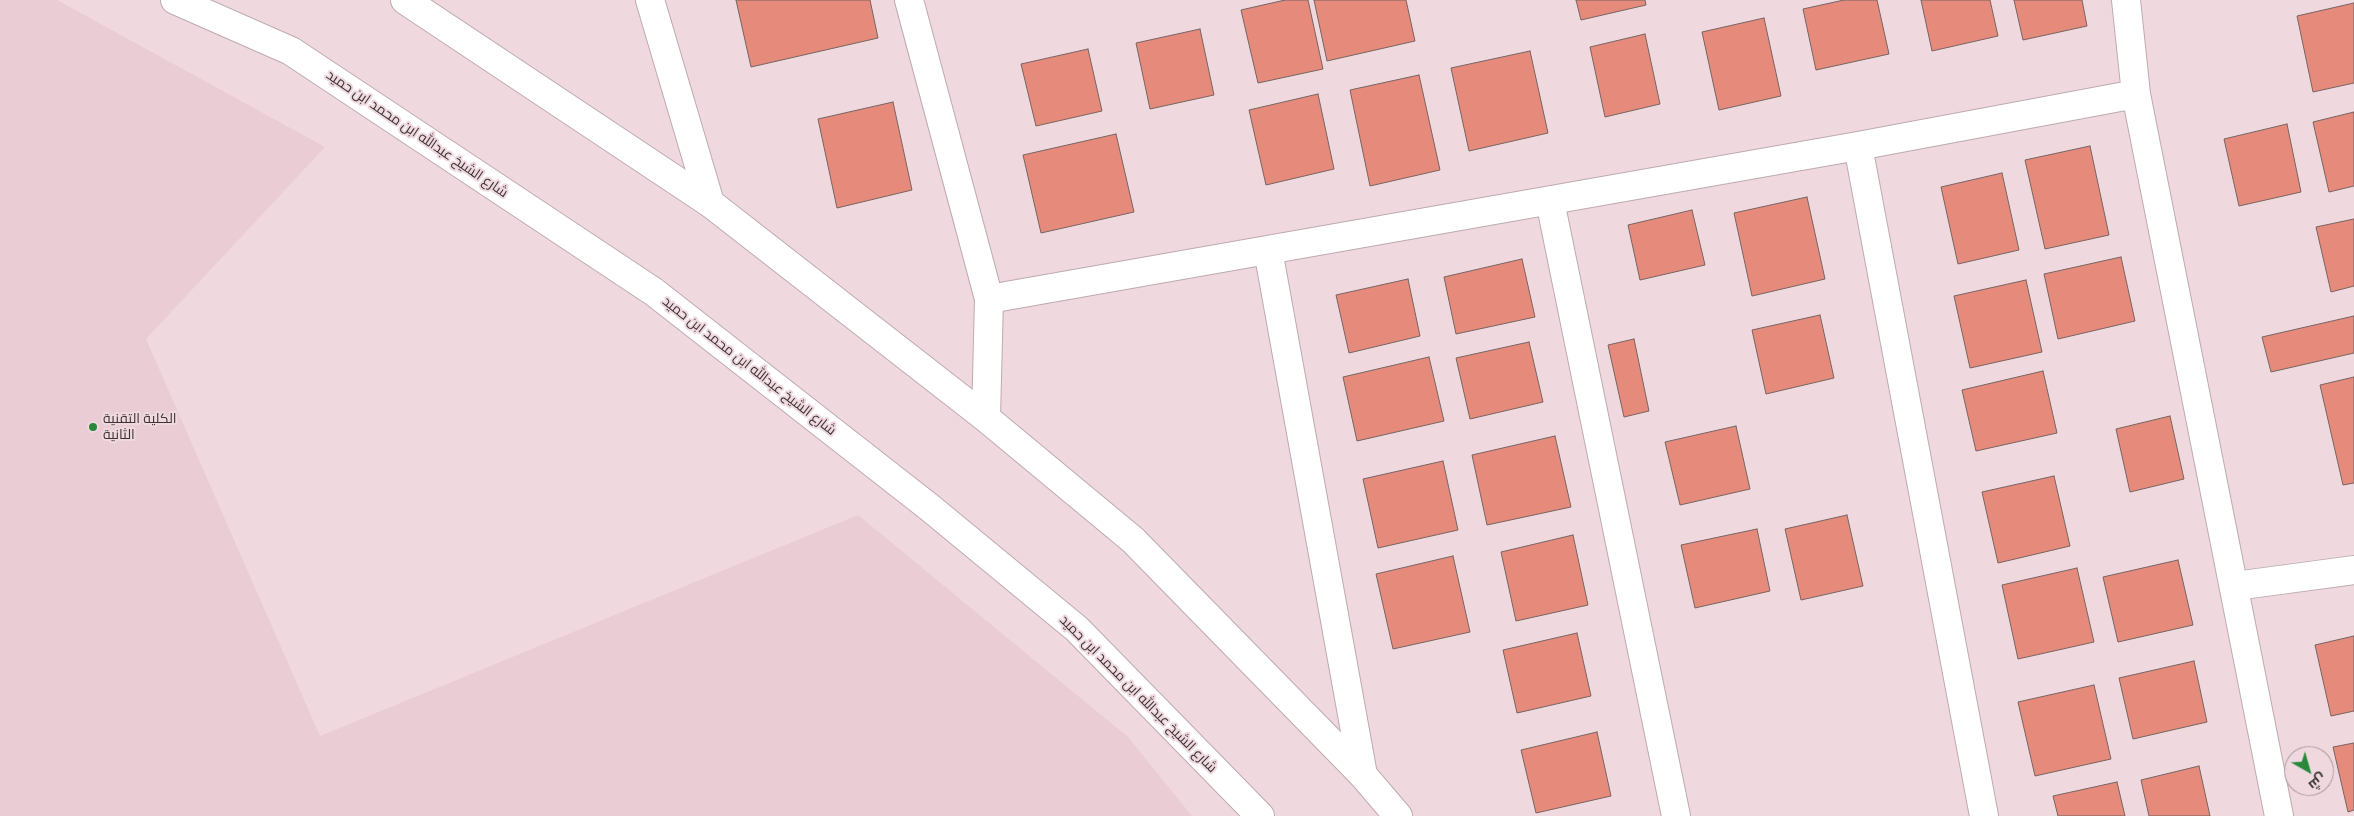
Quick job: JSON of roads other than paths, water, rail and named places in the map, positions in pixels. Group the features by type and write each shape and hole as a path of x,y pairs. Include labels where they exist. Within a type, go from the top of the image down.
{"street":[{"name":"شارع الشيخ عبدالله ابن محمد ابن حميد","path":"175,0 291,51 654,292 929,507 1077,629 1260,816"},
{"path":"405,0 710,203 986,418 1133,540 1363,775 1398,816"},
{"path":"650,0 710,203"},
{"path":"909,0 989,300 986,418"},
{"path":"2126,0 2136,94 2235,586 2279,816"},
{"path":"989,300 1858,146 2136,94"},
{"path":"1858,146 1984,816"},
{"path":"1550,201 1676,816"},
{"path":"1268,250 1363,775"},
{"path":"2235,586 2354,570"}],"place":[{"name":"الكلية التقنية الثانية","path":"93,427"}]}
